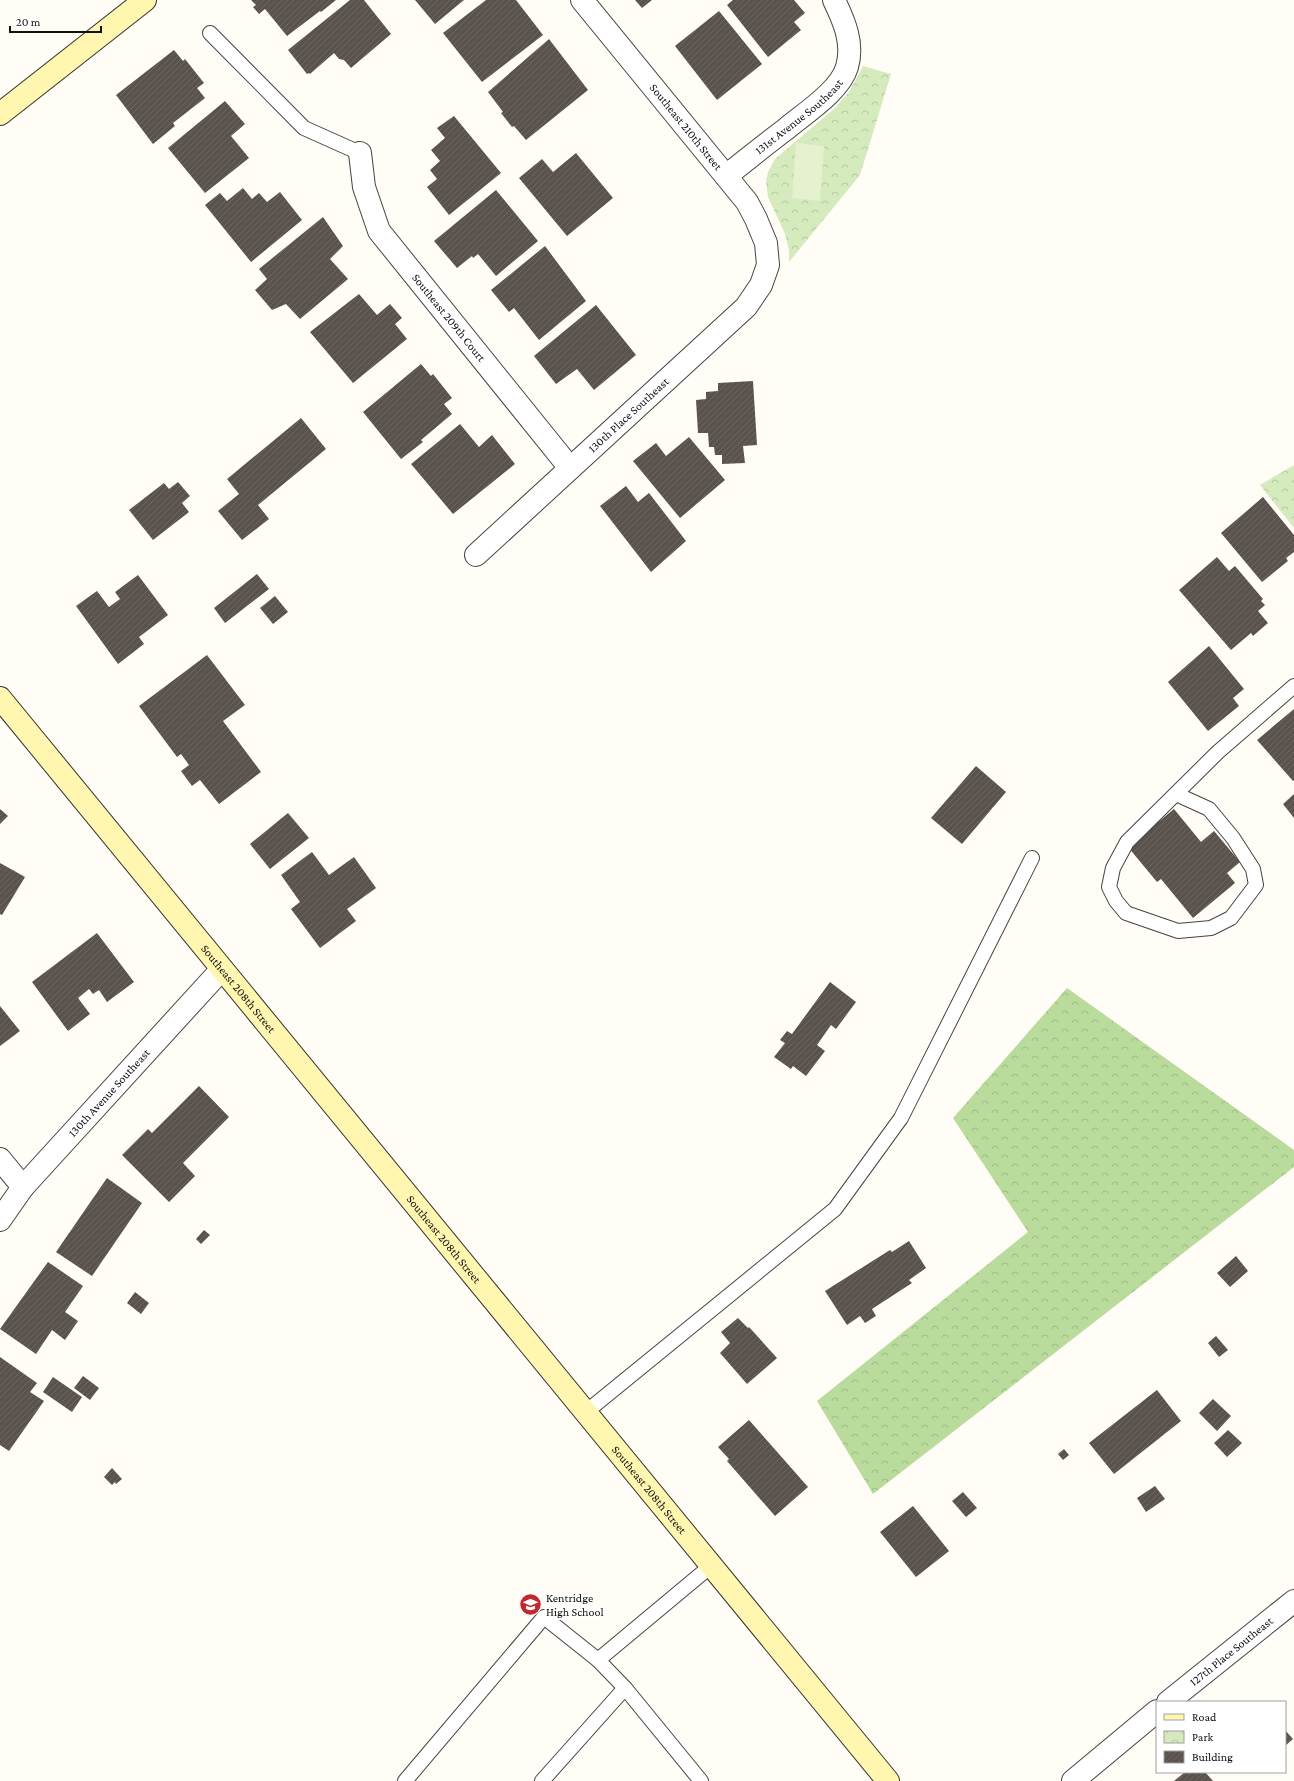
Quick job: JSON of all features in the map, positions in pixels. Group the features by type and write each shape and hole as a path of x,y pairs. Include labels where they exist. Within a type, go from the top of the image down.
{"main road":[{"path":"0,114 144,0"},
{"name":"Southeast 208th Street","path":"0,698 888,1781"}],"street":[{"name":"Southeast 210th Street","path":"582,0 747,202 756,218 766,243 768,266"},
{"name":"131st Avenue Southeast","path":"726,176 822,99 838,84 847,67 850,44 845,24 834,0"},
{"name":"Southeast 209th Court","path":"360,153 364,187 379,231 570,468"},
{"name":"130th Place Southeast","path":"476,555 746,307 761,285 768,266"},
{"name":"130th Avenue Southeast","path":"0,1220 22,1187 222,969"},
{"path":"0,1159 22,1187"},
{"name":"127th Place Southeast","path":"1169,1701 1294,1602"},
{"path":"1073,1781 1156,1712"}],"lane":[{"path":"210,33 304,128 360,153"},
{"path":"1176,794 1209,809 1233,838 1253,869 1256,885 1231,918 1211,928 1178,931 1126,913 1116,901 1109,887 1113,868 1128,842 1176,794 1218,752 1294,686"},
{"path":"586,1412 835,1209 901,1118 1032,858"},
{"path":"598,1660 712,1566"},
{"path":"405,1781 544,1617 598,1660 625,1688 701,1781"},
{"path":"542,1781 625,1688"}],"green space":[{"path":"863,66 891,74 860,175 789,262 789,250 785,234 768,197 766,182 768,172 775,159 835,108 849,92"},
{"path":"796,143 824,146 820,201 792,198"},
{"path":"1294,465 1294,528 1260,485"},
{"path":"1067,988 1294,1150 1294,1167 873,1494 817,1401 1028,1232 953,1118"}],"building":[{"path":"251,0 336,0 287,36 265,9 259,14 253,7 256,5"},
{"path":"350,0 364,0 391,34 351,68 344,60 339,59 334,53 310,74 307,74 288,50"},
{"path":"415,0 464,0 435,24"},
{"path":"486,0 516,0 543,35 482,82 443,33"},
{"path":"635,0 652,0 642,8"},
{"path":"733,0 794,0 805,13 794,22 801,30 768,57 727,5"},
{"path":"719,11 762,64 717,100 675,46"},
{"path":"549,39 588,90 526,140 514,126 512,127 488,92"},
{"path":"174,50 183,61 185,59 204,83 197,88 205,98 173,123 175,126 153,144 116,95"},
{"path":"225,101 245,124 231,136 249,158 205,193 168,148"},
{"path":"454,116 501,173 449,215 427,187 437,179 430,170 440,161 431,150 445,138 437,128"},
{"path":"576,153 613,198 567,236 519,178 542,159 553,172"},
{"path":"243,188 252,199 259,193 267,202 280,192 302,220 251,262 205,205 220,193 227,201"},
{"path":"496,190 538,241 496,276 478,254 473,258 472,256 457,268 434,241"},
{"path":"323,217 343,246 330,259 348,279 300,319 286,304 272,310 255,290 267,279 259,269"},
{"path":"545,246 586,301 539,340 514,308 509,312 491,290"},
{"path":"359,294 377,315 390,304 402,318 395,324 407,339 353,383 310,332"},
{"path":"596,305 636,355 594,390 577,369 556,384 534,356"},
{"path":"421,364 431,376 433,374 452,398 444,404 452,414 421,440 423,442 401,459 363,412"},
{"path":"753,381 757,445 743,446 745,463 722,464 722,455 715,455 714,447 709,447 708,433 698,433 696,400 706,399 706,392 718,391 718,383"},
{"path":"301,418 326,449 258,505 269,519 242,540 218,511 239,494 227,479"},
{"path":"460,424 479,447 492,435 515,464 453,514 411,464"},
{"path":"689,437 725,480 680,518 633,461 656,443 666,456"},
{"path":"178,482 190,496 182,503 189,512 153,540 129,510 164,483 169,489"},
{"path":"626,486 638,502 649,493 686,541 651,572 600,506"},
{"path":"1263,497 1294,535 1294,552 1286,558 1288,561 1262,582 1221,533"},
{"path":"1217,557 1229,571 1235,566 1263,599 1261,601 1265,605 1258,611 1268,623 1253,636 1251,633 1231,650 1179,590"},
{"path":"257,574 269,589 225,623 214,608"},
{"path":"138,575 168,615 139,637 144,644 118,664 76,606 97,591 109,607 120,599 115,592"},
{"path":"275,596 288,612 273,624 260,608"},
{"path":"1209,646 1244,689 1233,698 1239,706 1208,731 1168,682"},
{"path":"207,655 245,705 223,721 261,772 219,804 200,780 192,786 181,771 189,765 181,754 177,757 139,706"},
{"path":"1294,709 1294,780 1293,781 1257,740"},
{"path":"976,766 1006,792 962,844 931,818"},
{"path":"1294,794 1294,818 1283,804"},
{"path":"0,809 8,816 0,824"},
{"path":"1174,809 1201,842 1214,831 1240,862 1227,873 1235,883 1193,918 1161,879 1157,882 1128,847"},
{"path":"288,813 309,838 270,869 250,844"},
{"path":"312,852 329,875 354,857 376,888 347,909 356,921 320,948 291,909 300,902 281,875"},
{"path":"0,863 25,877 2,915 0,914"},
{"path":"97,933 134,982 107,1002 99,990 93,994 89,989 78,998 90,1014 68,1031 32,982"},
{"path":"830,982 856,1002 836,1029 831,1025 817,1045 825,1051 806,1076 793,1066 791,1069 774,1057 785,1043 780,1040 787,1031 792,1034"},
{"path":"0,1006 20,1031 0,1046"},
{"path":"199,1086 229,1117 183,1163 195,1176 169,1202 122,1155 148,1129 152,1133"},
{"path":"107,1178 142,1203 92,1276 56,1252"},
{"path":"204,1230 210,1235 201,1244 196,1239"},
{"path":"909,1241 926,1268 909,1280 912,1283 872,1309 876,1316 865,1323 860,1316 847,1325 825,1291 890,1250 892,1252"},
{"path":"1236,1256 1248,1271 1230,1287 1217,1273"},
{"path":"48,1262 83,1286 65,1312 78,1321 65,1340 52,1330 36,1354 0,1329"},
{"path":"135,1292 149,1303 141,1314 127,1303"},
{"path":"738,1318 748,1328 749,1327 777,1358 747,1384 720,1353 730,1343 721,1332"},
{"path":"1216,1336 1228,1350 1219,1357 1208,1343"},
{"path":"0,1357 37,1383 30,1392 44,1401 9,1451 0,1445"},
{"path":"83,1376 99,1388 90,1400 74,1388"},
{"path":"53,1377 82,1397 72,1412 43,1392"},
{"path":"1157,1390 1181,1421 1114,1474 1089,1443"},
{"path":"1213,1399 1231,1416 1217,1431 1199,1413"},
{"path":"749,1420 808,1487 775,1516 727,1461 729,1459 718,1447"},
{"path":"1228,1430 1242,1443 1227,1457 1214,1443"},
{"path":"1064,1449 1069,1455 1063,1460 1058,1454"},
{"path":"112,1468 122,1479 116,1484 115,1482 112,1485 104,1477"},
{"path":"1155,1486 1165,1499 1146,1512 1137,1498"},
{"path":"963,1492 977,1508 966,1517 952,1501"},
{"path":"913,1506 949,1551 916,1577 880,1532"},
{"path":"1286,1731 1293,1739 1286,1745"},
{"path":"1184,1773 1206,1773 1213,1781 1174,1781"}],"place":[{"name":"Kentridge High School","path":"531,1605"}]}
